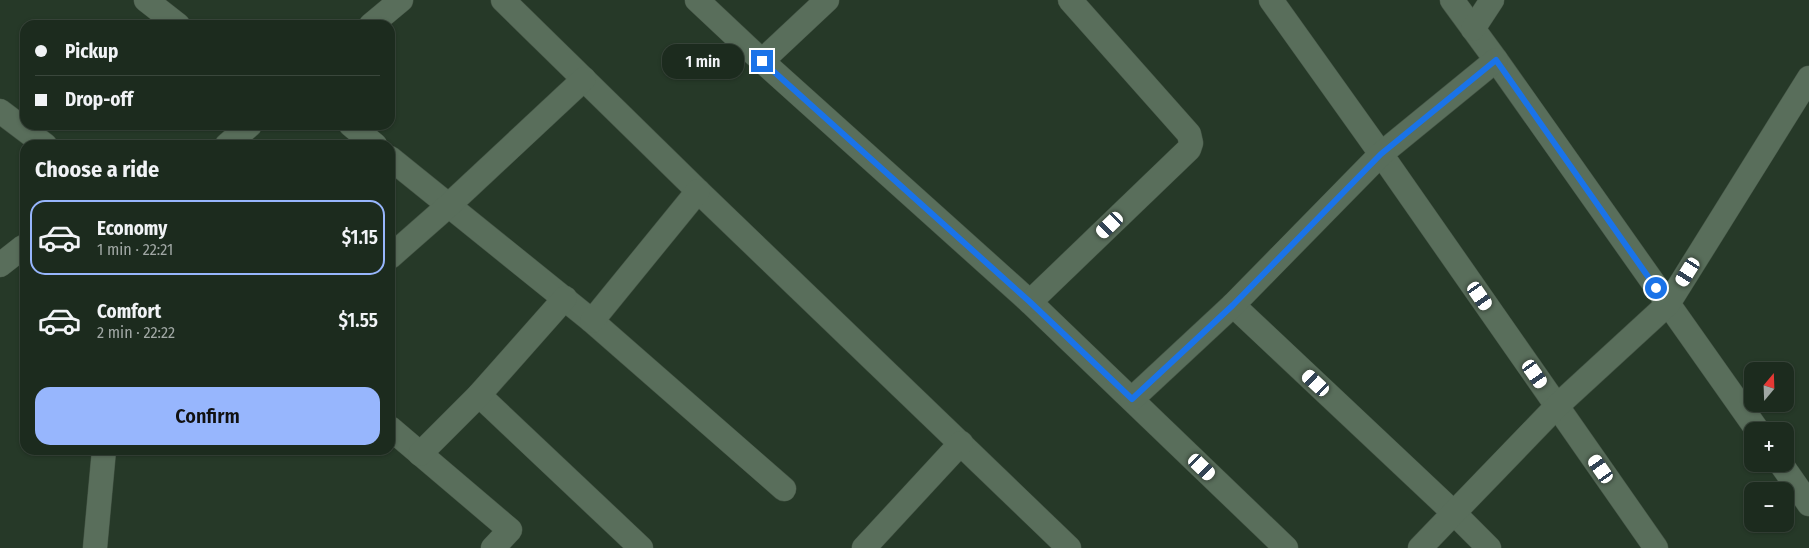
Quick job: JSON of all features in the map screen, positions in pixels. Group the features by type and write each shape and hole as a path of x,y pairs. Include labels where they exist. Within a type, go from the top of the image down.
{"street":[{"path":"146,0 172,20"},
{"path":"377,20 401,0"},
{"path":"503,0 698,191 1069,548"},
{"path":"697,0 762,61 1030,302 1286,548"},
{"path":"762,61 827,0"},
{"path":"1030,302 1189,149 1192,143 1189,134 1070,0"},
{"path":"1271,0 1656,548"},
{"path":"1452,0 1752,422"},
{"path":"1473,29 1492,0"},
{"path":"1132,399 1233,305 1381,154 1496,60"},
{"path":"1420,548 1557,406 1668,304 1809,78"},
{"path":"395,253 448,206 584,79"},
{"path":"0,111 20,126"},
{"path":"25,130 38,140"},
{"path":"233,140 244,130"},
{"path":"357,130 369,140"},
{"path":"395,162 565,298 784,490"},
{"path":"592,321 698,191"},
{"path":"0,242 20,246"},
{"path":"0,265 20,250"},
{"path":"420,454 479,395 565,298"},
{"path":"1233,305 1489,548"},
{"path":"479,395 641,548"},
{"path":"395,432 510,530 493,548"},
{"path":"864,548 961,443"},
{"path":"95,548 104,455"},
{"path":"1786,472 1809,504"}],"route":[{"path":"762,61 1030,302 1132,399 1233,305 1381,154 1496,60 1656,288"}]}
